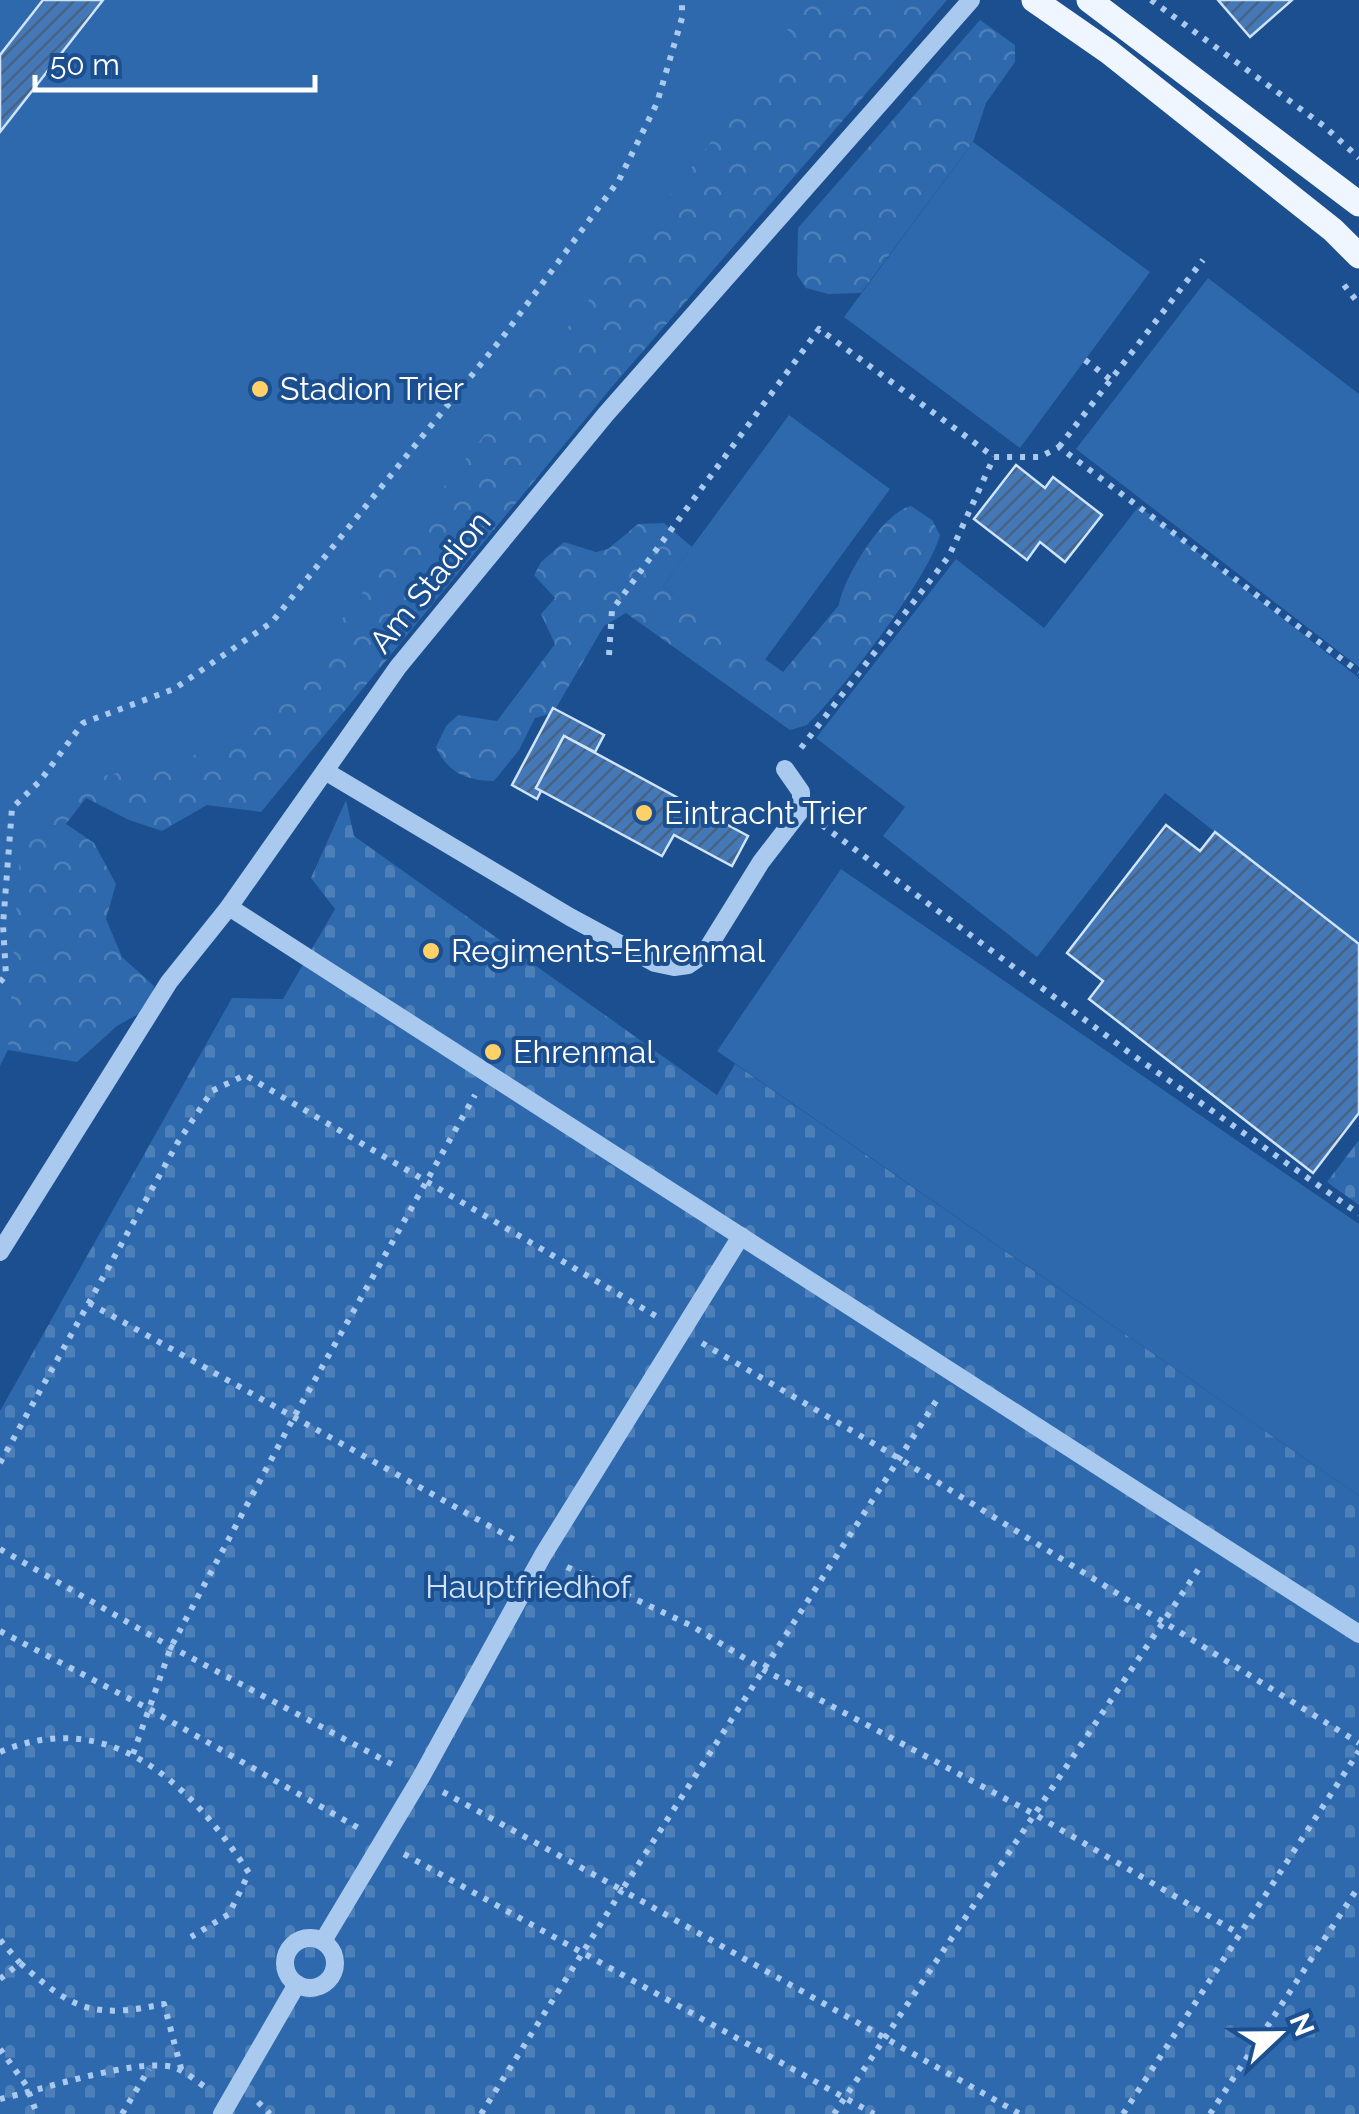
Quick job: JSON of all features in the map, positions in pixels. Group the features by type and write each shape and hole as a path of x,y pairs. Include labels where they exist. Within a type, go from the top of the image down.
{"main road":[{"path":"1034,0 1124,64 1333,230 1359,256"},
{"path":"1089,0 1359,204"}],"street":[{"name":"Am Stadion","path":"0,1252 168,982 229,907 398,668 606,414 971,0"},
{"path":"325,772 570,917 655,962 674,967 704,954 778,838 801,810 802,792 785,769"},
{"path":"229,907 1359,1634"},
{"path":"323,1941 420,1779 542,1556 742,1236"},
{"path":"308,1938 323,1941 335,1963 329,1979 314,1988 297,1984 286,1972 288,1949 308,1938"},
{"path":"225,2108 297,1984"}],"path":[{"path":"0,982 6,975 2,926 12,808 40,781 83,723 174,689 272,622 502,338 620,180 656,103 682,18 682,0"},
{"path":"1151,0 1324,126 1359,158"},
{"path":"610,655 612,610 820,328 994,457 1040,457 1059,447 1203,260"},
{"path":"1086,360 1111,380"},
{"path":"1059,447 1359,672"},
{"path":"785,769 948,556 994,457"},
{"path":"801,810 1128,1052 1359,1214"},
{"path":"133,1754 171,1648 424,1180 488,1074"},
{"path":"0,1463 178,1142 212,1091 245,1075 260,1080 900,1458 1359,1742"},
{"path":"89,1303 542,1556 692,1626 764,1670 1034,1814 1238,1934"},
{"path":"482,2114 954,1373"},
{"path":"834,2114 1217,1542"},
{"path":"0,1549 171,1648 420,1779 1020,2114"},
{"path":"0,1631 149,1709 582,1956 874,2114"},
{"path":"0,1752 22,1743 58,1738 100,1740 133,1754 216,1822 249,1872 229,1914 190,1937"},
{"path":"1123,2114 1359,1751"},
{"path":"1210,2114 1359,1886"},
{"path":"0,1940 20,1963 84,2010 116,2012 164,2004 182,2072"},
{"path":"0,1979 20,1963"},
{"path":"0,2050 29,2094 37,2114"},
{"path":"0,2099 73,2080 174,2067 225,2108"},
{"path":"122,2114 150,2068"}],"green space":[{"name":"Stadion Trier","path":"0,0 762,0 793,36 246,743 65,785 21,832 8,1050 0,1066"},
{"path":"693,0 947,0 611,388 261,812 207,805 162,831 129,820 86,798 66,824 94,843 116,884 106,919 122,957 154,986 151,1007 117,1026 77,1062 8,1050 0,986 0,691"},
{"path":"980,20 1015,45 1015,62 986,103 973,142 861,293 828,294 806,288 797,275 798,228"},
{"path":"973,142 1150,272 1020,448 844,317"},
{"path":"1208,278 1359,394 1359,667 1076,449"},
{"path":"789,415 890,489 764,661 663,586"},
{"path":"911,506 932,520 940,535 932,554 882,634 807,725 790,730 626,613 604,626 553,713 535,718 519,750 494,781 459,773 446,763 436,747 446,726 458,715 497,721 555,644 541,614 555,598 534,575 541,562 564,542 596,552 608,549 638,524 664,523 692,547 663,586 783,672 839,605 857,563 877,533"},
{"path":"1139,506 1359,678 1359,944 1165,793 1037,957 883,836 905,807 816,738 956,559 1044,628"},
{"name":"Hauptfriedhof","path":"346,800 354,836 717,1095 735,1064 1359,1496 1359,2114 0,2114 0,1411 232,998 283,999 335,909 311,878"},
{"path":"841,869 1359,1224 1359,1496 717,1051"},
{"path":"1359,1140 1359,1205 1327,1182"}],"building":[{"path":"43,0 103,0 0,132 0,55"},
{"path":"1218,0 1292,0 1250,37"},
{"path":"1016,465 1045,488 1053,477 1102,515 1065,562 1040,542 1027,560 974,519"},
{"path":"553,708 604,735 595,752 564,736 536,788 541,791 537,799 512,785"},
{"name":"Eintracht Trier","path":"564,736 748,836 732,866 674,835 662,856 536,788"},
{"path":"1166,825 1200,851 1215,832 1359,944 1359,1113 1313,1173 1089,999 1103,981 1067,953"}],"place":[{"name":"Stadion Trier","path":"260,389"},
{"name":"Eintracht Trier","path":"644,813"},
{"name":"Regiments-Ehrenmal","path":"431,951"},
{"name":"Ehrenmal","path":"493,1052"}]}
